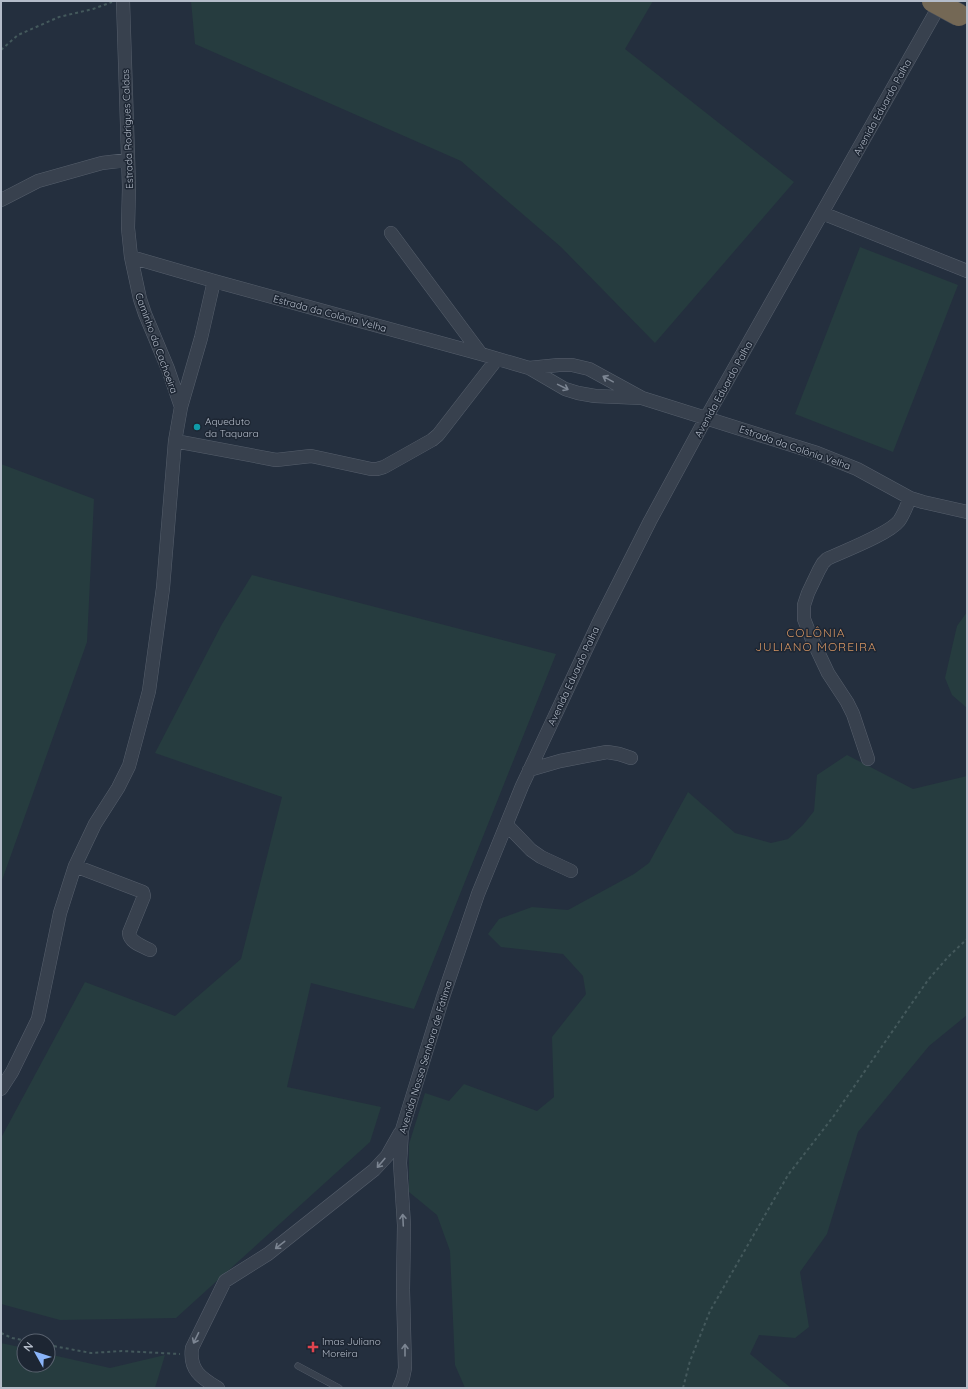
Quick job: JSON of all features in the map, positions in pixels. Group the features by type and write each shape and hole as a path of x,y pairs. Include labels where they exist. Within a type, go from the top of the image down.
{"highway":[{"path":"933,1 959,15"}],"street":[{"name":"Estrada Rodrigues Caldas","path":"123,1 129,187 128,228 131,257"},
{"name":"Avenida Eduardo Palha","path":"522,786 598,624 650,521 706,418 942,1"},
{"path":"1,200 38,181 102,163 127,160"},
{"path":"822,213 967,271"},
{"path":"391,233 481,354"},
{"name":"Estrada da Colônia Velha","path":"131,257 529,368 565,389 578,393 595,396 642,398"},
{"name":"Caminho da Cachoeira","path":"1,1089 12,1072 38,1019 60,913 76,866 95,824 118,788 129,766 149,691 163,588 176,435 181,408 168,369 145,314 131,257"},
{"path":"181,408 201,338 214,281"},
{"path":"176,435 276,460 311,456 377,469 384,467 432,440 438,435 496,359"},
{"name":"Estrada da Colônia Velha","path":"529,368 572,365 589,369 642,398 817,453 857,469 910,498 967,512"},
{"path":"868,759 854,714 828,673 810,637 804,618 804,605 812,584 823,563 827,559 878,535 893,526 899,521 910,498"},
{"path":"529,770 560,761 607,752 631,758"},
{"name":"Avenida Nossa Senhora de Fátima","path":"399,1388 405,1368 403,1290 404,1225 400,1163 402,1130 443,997 470,916 522,786"},
{"path":"507,825 531,850 541,857 571,871"},
{"path":"76,866 143,892 144,896 129,933 129,937 133,941 150,950"},
{"path":"218,1388 204,1380 197,1372 192,1364 191,1354 192,1348 225,1281 268,1254 374,1170 387,1156 402,1130"}],"lane":[{"path":"298,1366 339,1388"}],"path":[{"path":"1,50 18,35 59,17 93,9 115,1"},
{"path":"683,1388 690,1361 710,1311 788,1175 834,1117 928,980 948,957 967,939"},
{"path":"1,1333 16,1339"},
{"path":"56,1346 91,1353 122,1351 191,1354"}],"green space":[{"path":"191,1 653,1 625,49 794,182 655,343 561,247 461,161 195,44"},
{"path":"860,247 958,285 893,452 795,414"},
{"path":"1,464 94,499 87,642 1,883"},
{"path":"252,575 556,654 414,1009 311,983 287,1087 381,1107 370,1142 176,1318 60,1320 1,1304 1,1138 85,982 175,1016 241,959 282,797 155,753 222,624"},
{"path":"967,612 967,708 952,695 945,678 957,626"},
{"path":"847,755 913,789 967,776 967,1015 929,1046 858,1132 827,1234 800,1272 809,1327 795,1338 759,1335 750,1354 791,1388 465,1388 455,1365 450,1251 437,1215 409,1192 409,1144 425,1093 449,1101 464,1084 537,1111 554,1097 552,1037 586,994 583,976 563,954 501,947 488,934 499,919 532,907 568,910 634,874 649,863 688,792 735,833 771,843 788,839 803,825 814,811 817,775"},
{"path":"1,1343 16,1346 16,1373 56,1373 56,1356 110,1368 165,1355 155,1388 1,1388"}],"place":[{"name":"Aqueduto da Taquara","path":"197,427"},
{"name":"Imas Juliano Moreira","path":"313,1347"}],"district":[{"name":"COLÔNIA JULIANO MOREIRA","path":"816,640"}]}
